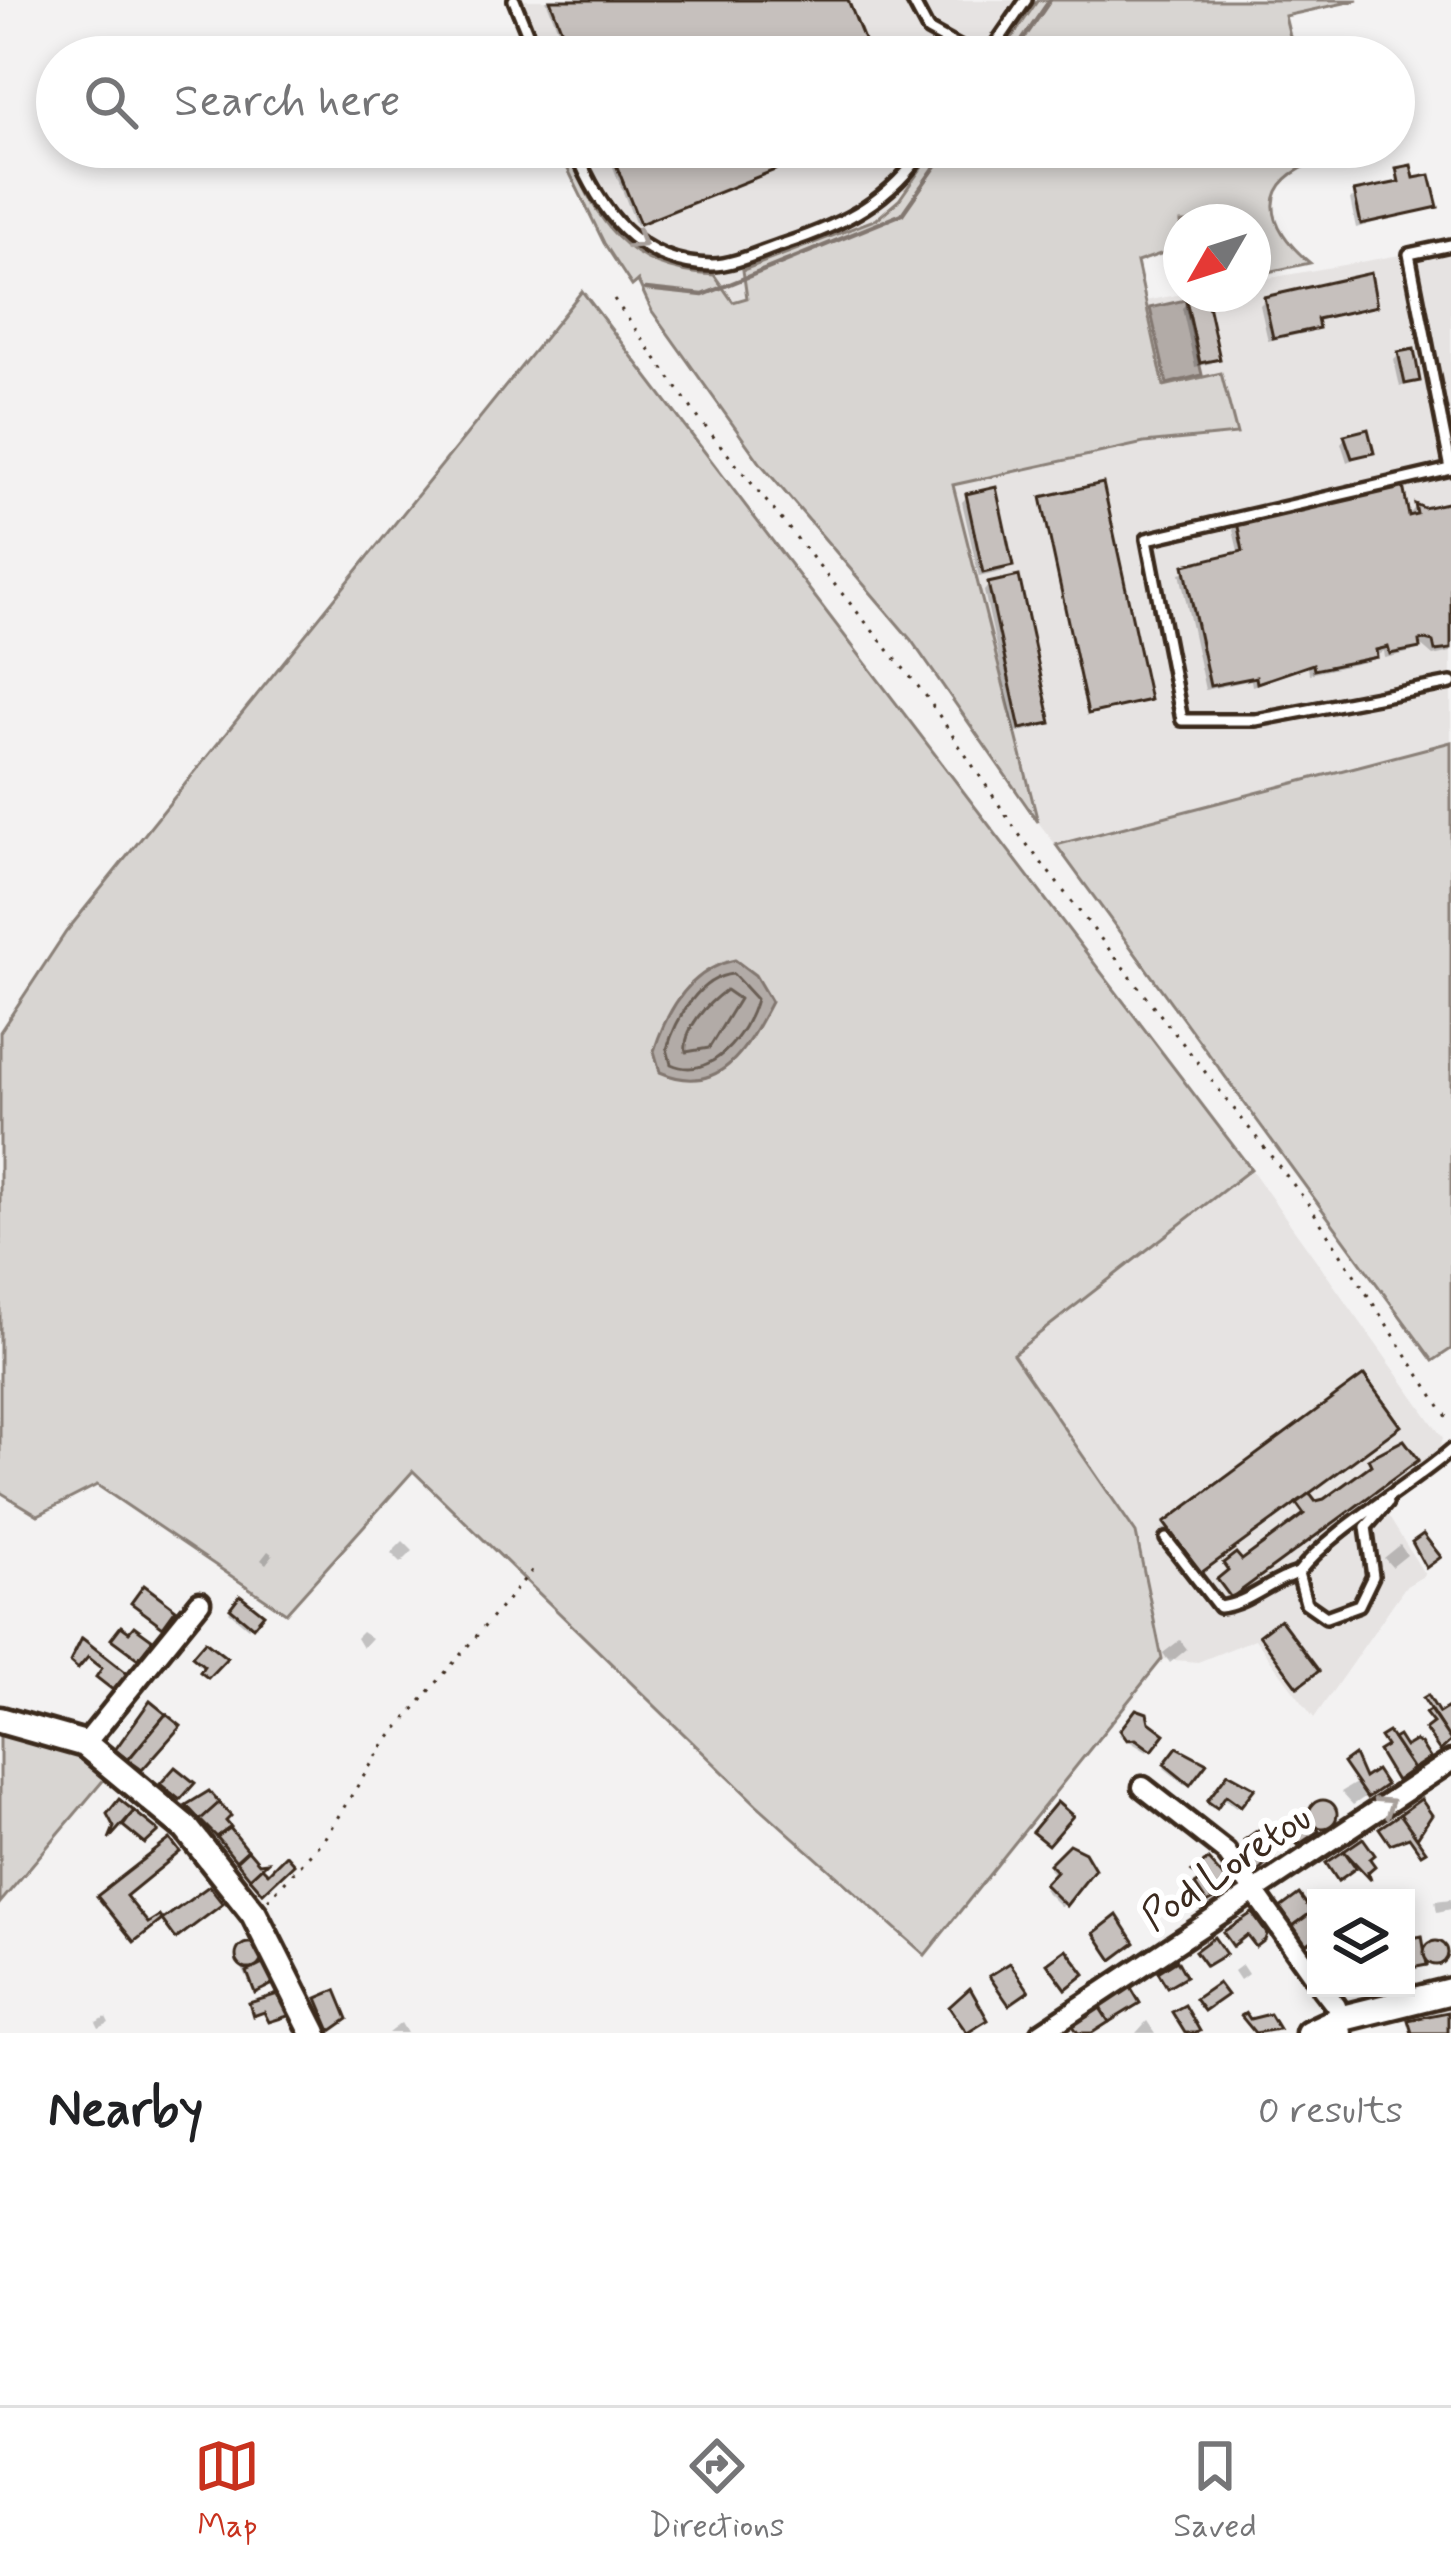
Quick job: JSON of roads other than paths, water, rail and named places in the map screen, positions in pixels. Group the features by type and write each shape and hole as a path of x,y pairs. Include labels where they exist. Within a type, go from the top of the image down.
{"street":[{"path":"85,1744 200,1602"},
{"path":"0,1720 85,1744 186,1828 254,1914 314,2033"},
{"name":"Pod Loretou","path":"1041,2033 1451,1761"},
{"path":"1143,1787 1226,1852 1307,1967"},
{"path":"1309,2033 1451,1991"},
{"path":"1326,1997 1341,2026"}],"lane":[{"path":"514,0 529,36"},
{"path":"912,0 928,30 939,36"},
{"path":"1001,36 1026,0"},
{"path":"582,168 616,226 674,260 716,266 862,214 887,195 909,168"},
{"path":"1451,245 1409,254 1451,469 1147,539 1182,720 1256,720 1451,682"},
{"path":"1166,1539 1220,1607 1239,1605 1272,1580 1298,1573 1316,1550 1387,1503 1451,1450"},
{"path":"1298,1573 1306,1603 1326,1617 1359,1605 1373,1576 1366,1527 1387,1503"}],"water":[{"path":"1163,305 1163,312 1188,312 1202,375 1167,384 1150,308"},
{"path":"735,960 755,975 771,1002 752,1037 715,1074 699,1079 660,1072 654,1051 683,993 706,972"}],"waterway":[{"path":"1025,36 1050,0"},
{"path":"646,289 703,295 902,214 934,168"}]}
